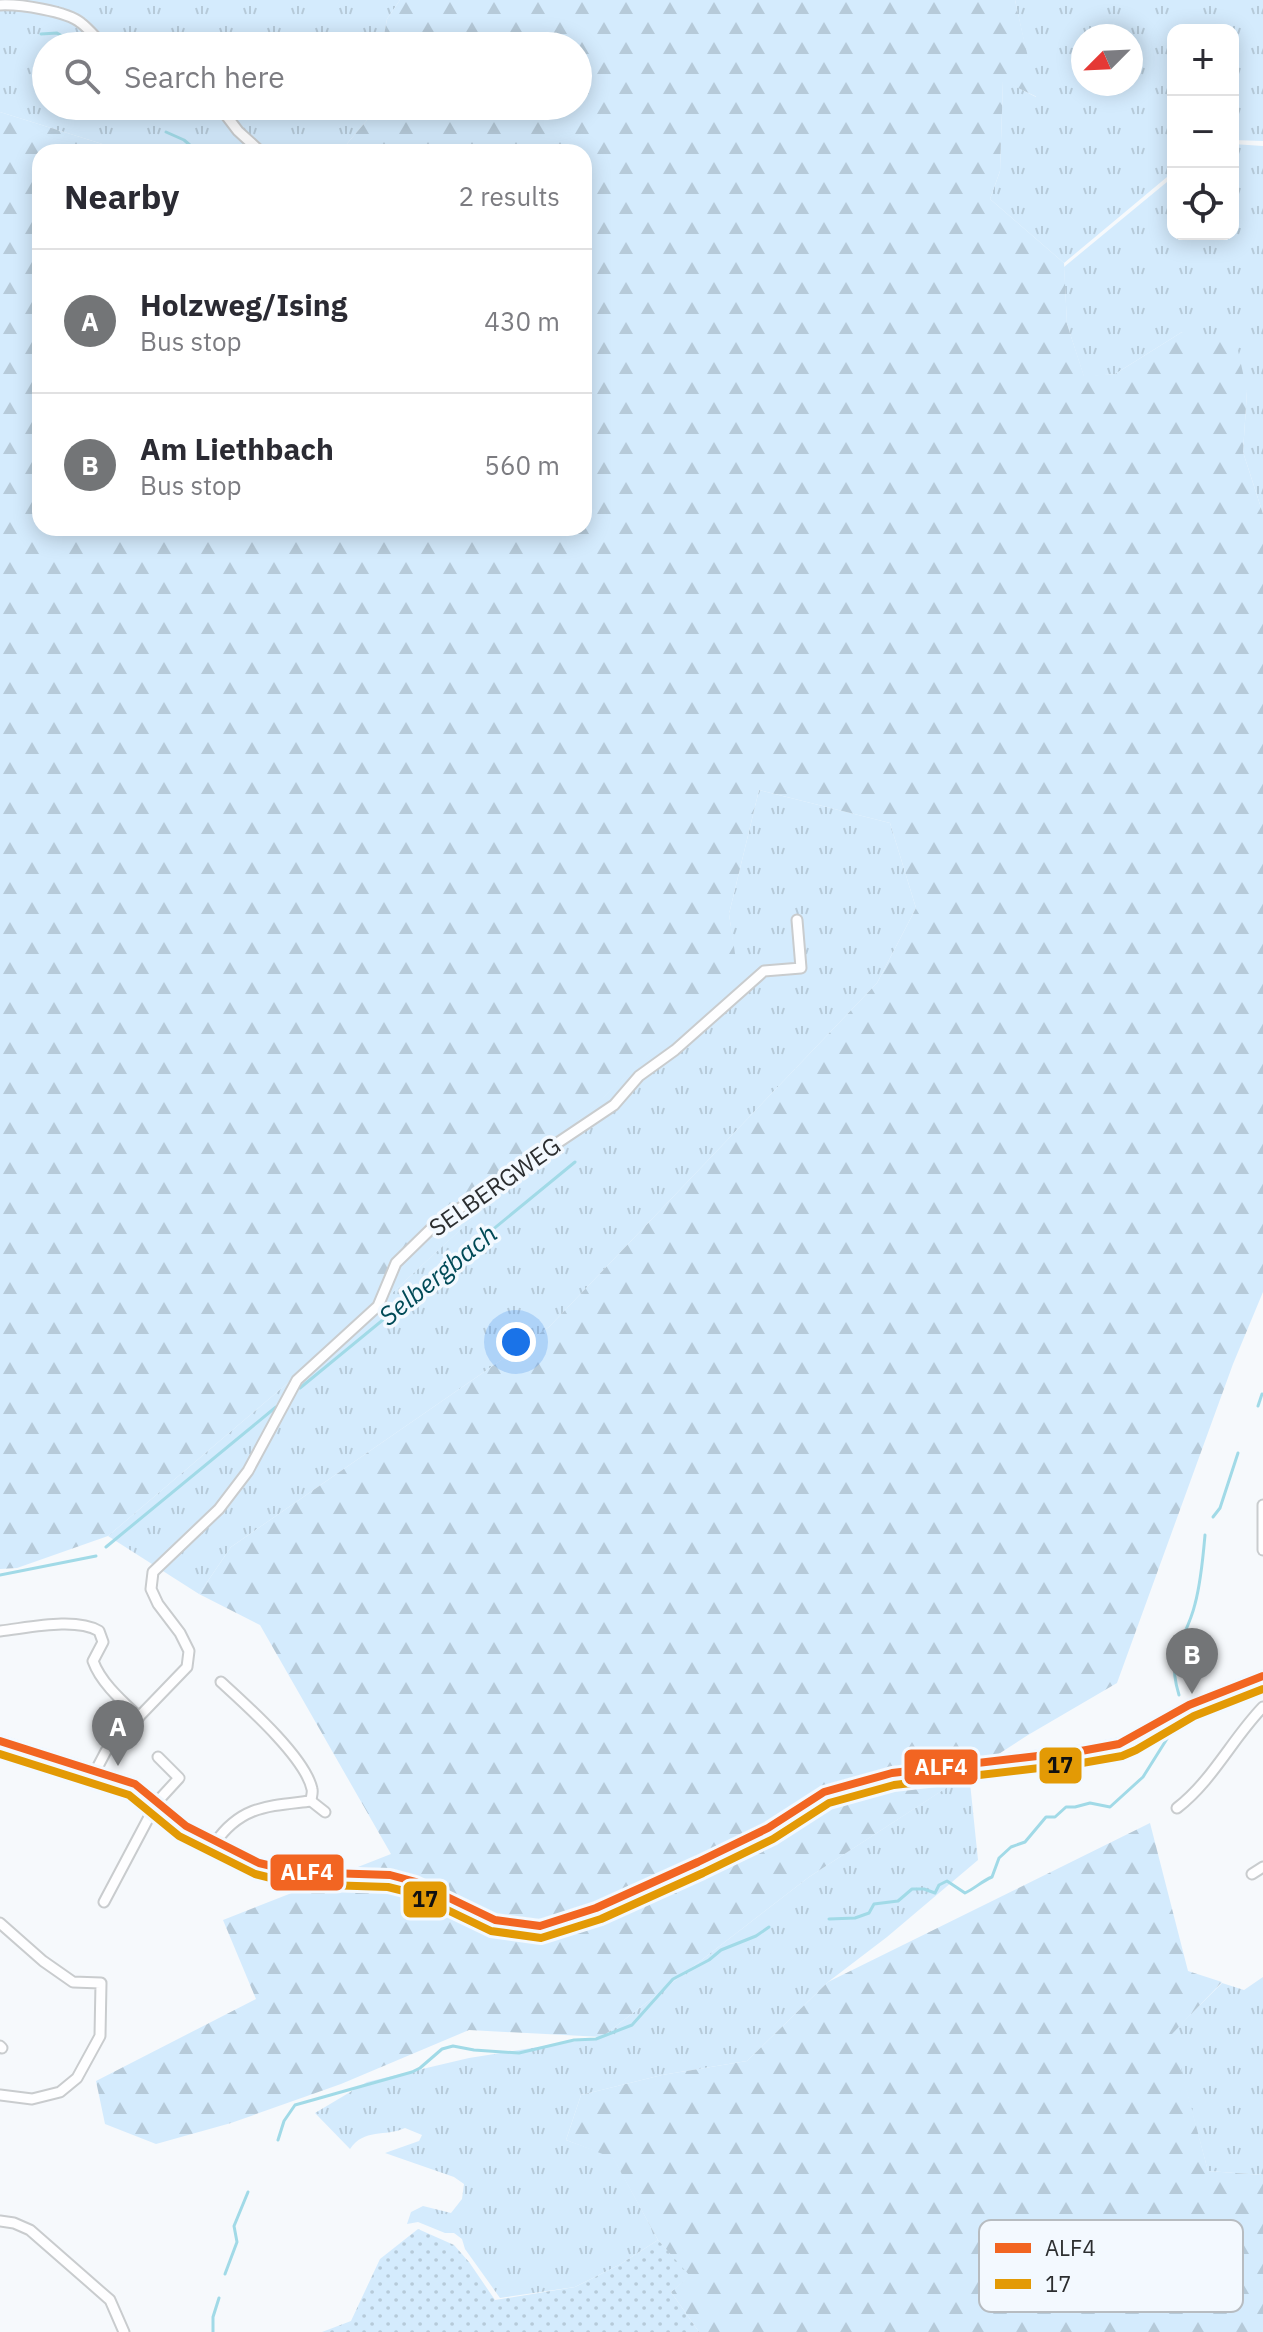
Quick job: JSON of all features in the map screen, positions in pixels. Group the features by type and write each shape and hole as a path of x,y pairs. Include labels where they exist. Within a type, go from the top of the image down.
{"street":[{"path":"0,5 32,6 71,16 91,32"},
{"path":"230,120 252,144"},
{"name":"SELBERGWEG","path":"96,1770 106,1751 187,1667 189,1651 151,1589 153,1572 219,1509 248,1471 297,1380 378,1306 396,1263 435,1225 614,1105 639,1076 675,1050 764,971 801,968 797,920"},
{"path":"1263,1505 1263,1550"},
{"path":"0,1631 88,1625 99,1631 103,1642 93,1661 96,1669 139,1717"},
{"path":"0,1741 135,1784 186,1826 259,1863 286,1870 390,1875 416,1882 495,1920 540,1926 596,1908 698,1862 768,1828 824,1792 892,1773 1119,1744 1189,1705 1263,1676"},
{"path":"221,1682 263,1721 298,1763 312,1788 311,1801"},
{"path":"1177,1808 1198,1792 1245,1725 1263,1707"},
{"path":"104,1902 157,1802 179,1778 158,1757"},
{"path":"215,1843 235,1820 255,1808 311,1801 325,1812"},
{"path":"1252,1874 1263,1867"},
{"path":"0,1923 43,1961 73,1982 101,1983 100,2036 77,2078 60,2092 32,2099 0,2095"},
{"path":"0,2221 30,2230 110,2300 124,2332"}],"green space":[{"path":"0,0 400,0 387,19 385,32 32,32 32,120 367,120 347,144 102,144 0,112"},
{"path":"400,0 1015,0 1037,97 1003,81 1000,171 990,199 1064,263 1067,324 1084,376 1115,374 1182,332 1237,346 1247,391 1243,452 1263,514 1263,1292 1233,1364 1117,1683 1028,1735 809,1877 602,2037 469,2030 341,2084 231,2123 156,2144 105,2124 96,2081 256,1999 223,1920 391,1854 260,1625 199,1594 231,1547 549,1327 877,983 916,908 890,823 759,790 729,914 738,973 378,1306 108,1536 17,1568 0,1569 0,112 102,144 32,144 32,536 592,536 592,144 347,144 367,120 592,120 592,32 385,32 387,19"},
{"path":"1015,0 1263,0 1263,141 1239,140 1239,24 1167,24 1167,177 1064,263 990,199 1000,171 1003,80 1036,97"},
{"path":"1239,144 1263,146 1263,514 1243,452 1247,391 1182,332 1115,374 1084,377 1067,324 1064,267 1167,182 1167,240 1239,240"},
{"path":"759,790 890,823 916,908 877,983 549,1327 231,1547 199,1594 108,1536 378,1306 737,973 729,914"},
{"path":"969,1773 978,1860 828,1982 747,2061 662,2075 581,2095 566,2140 613,2157 658,2240 619,2265 575,2287 500,2298 465,2249 462,2239 454,2233 445,2233 418,2222 407,2224 411,2212 423,2206 451,2213 462,2199 464,2184 454,2177 385,2153 419,2141 422,2135 405,2128 362,2138 350,2149 315,2113 367,2082 469,2058 602,2037 809,1877"},
{"path":"1150,1823 1188,1971 1222,1982 1172,2034 1208,2171 1263,2175 1263,2332 699,2332 671,2292 689,2276 658,2240 613,2158 566,2140 581,2095 662,2075 747,2061 828,1982"},
{"path":"1263,1977 1263,2175 1208,2171 1171,2034 1222,1983 1244,1990"},
{"path":"418,2229 454,2245 495,2300 575,2287 619,2265 658,2240 690,2276 671,2292 699,2332 322,2332 351,2321 380,2259"}],"waterway":[{"path":"166,132 189,144"},
{"name":"Selbergbach","path":"300,1388 575,1162"},
{"path":"1258,1406 1262,1394"},
{"name":"Selbergbach","path":"106,1547 276,1407"},
{"path":"1213,1517 1220,1508 1238,1453"},
{"path":"1179,1695 1174,1667 1197,1596 1205,1535"},
{"name":"Selbergbach","path":"0,1575 96,1556"},
{"path":"829,1919 855,1918 869,1913 874,1904 898,1901 912,1889 935,1893 939,1885 947,1881 965,1893 992,1877 999,1858 1011,1847 1025,1842 1046,1817 1055,1817 1066,1807 1090,1803 1110,1807 1143,1777 1170,1734 1179,1727 1196,1715 1263,1689"},
{"path":"278,2140 284,2121 295,2105 412,2072 442,2049 453,2046 519,2053 574,2040 596,2039 632,2025 673,1979 721,1950 756,1936 769,1927"},
{"path":"225,2274 237,2242 234,2226 248,2192"},
{"path":"213,2332 213,2317 219,2298"}],"transit line":[{"name":"ALF4","path":"0,1741 135,1784 186,1826 259,1863 297,1872 390,1875 416,1882 495,1920 540,1926 596,1908 698,1862 768,1828 824,1792 892,1773 1119,1744 1189,1705 1263,1676"},
{"name":"17","path":"0,1754 129,1795 179,1836 255,1874 295,1884 388,1887 412,1893 491,1931 541,1938 601,1919 703,1873 773,1839 829,1803 894,1785 1122,1756 1194,1716 1263,1689"}],"place":[{"name":"Am Liethbach","path":"1192,1694"},
{"name":"Holzweg/Ising","path":"118,1766"}]}
